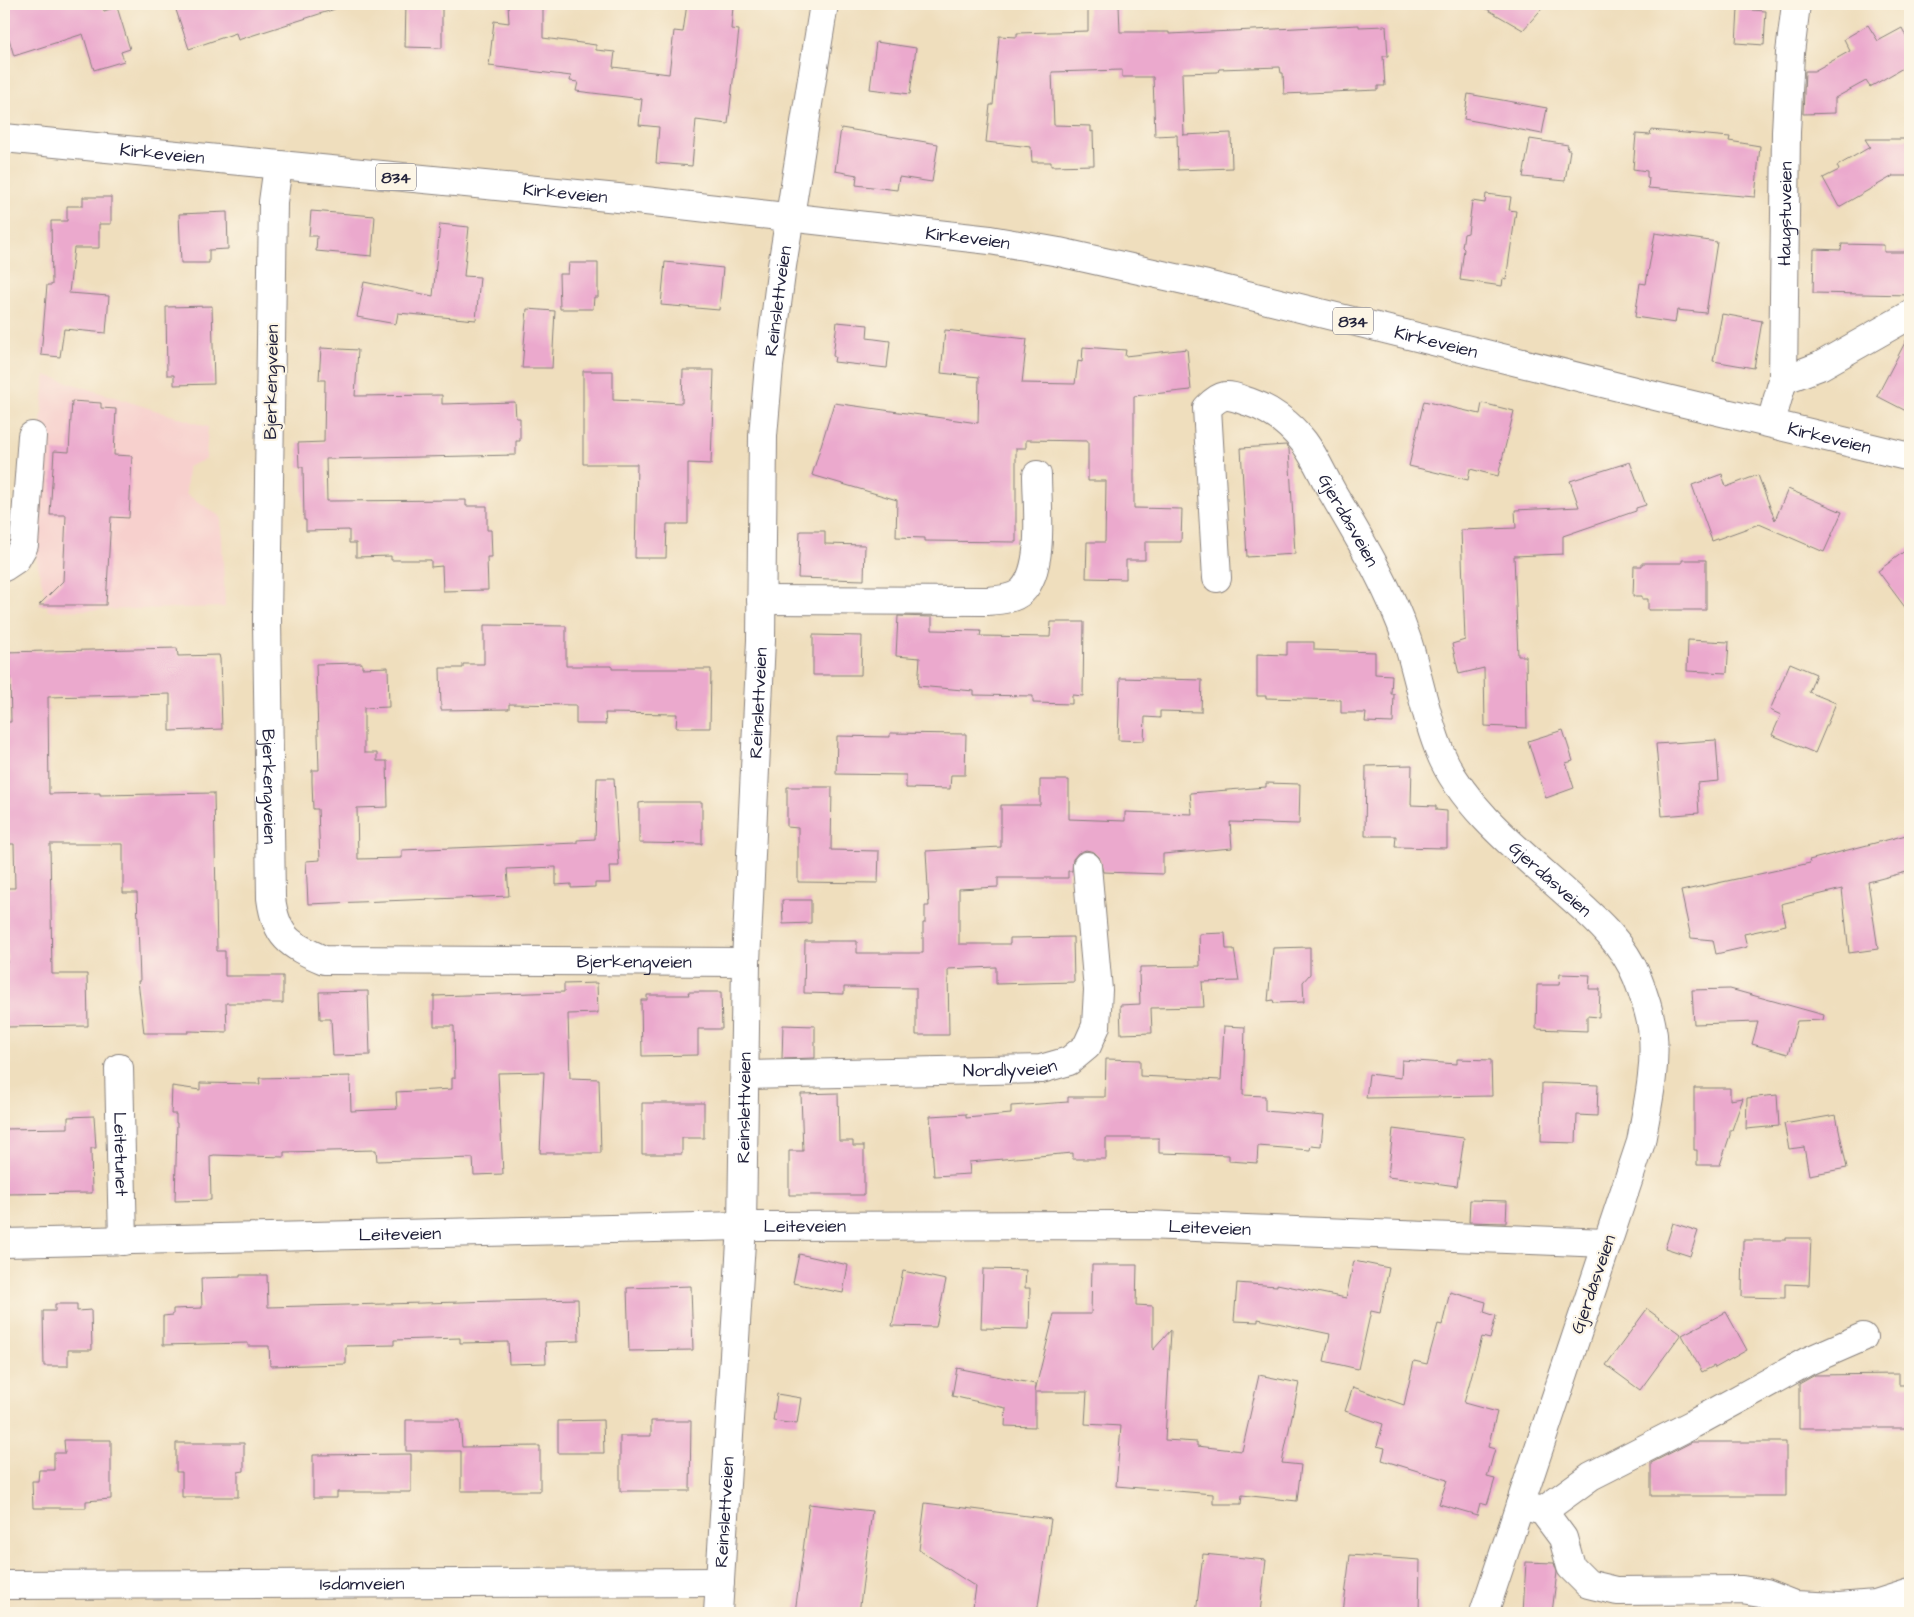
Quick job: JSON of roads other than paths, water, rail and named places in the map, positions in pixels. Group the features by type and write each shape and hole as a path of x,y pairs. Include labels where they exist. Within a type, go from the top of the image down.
{"street":[{"name":"Reinslettveien","path":"718,1613 742,1226 746,962 760,649 764,427 769,366 789,217 824,4"},
{"name":"Haugstuveien","path":"1771,422 1783,380 1786,132 1790,53 1796,4"},
{"name":"Kirkeveien","path":"4,138 554,192 990,240 1059,252 1207,285 1910,457"},
{"name":"Bjerkengveien","path":"278,166 273,202 267,640 271,898 273,917 279,931 292,944 324,960 746,962"},
{"path":"1783,380 1820,366 1910,314"},
{"name":"Gjerdåsveien","path":"1217,578 1208,408 1218,398 1228,396 1264,407 1285,422 1304,442 1350,521 1392,604 1407,641 1440,754 1460,790 1503,835 1600,923 1627,956 1637,976 1645,999 1653,1035 1651,1084 1641,1142 1606,1243 1532,1508 1484,1613"},
{"path":"4,567 16,559 24,545 32,436"},
{"path":"761,600 985,601 1006,599 1021,592 1032,575 1037,556 1037,475"},
{"name":"Nordlyveien","path":"744,1075 1041,1069 1068,1061 1087,1046 1096,1026 1098,990 1087,866"},
{"name":"Leitetunet","path":"119,1068 123,1241"},
{"name":"Leiteveien","path":"4,1244 742,1226 1145,1225 1606,1243"},
{"path":"1862,1337 1808,1361 1693,1424 1532,1508 1563,1538 1571,1567 1588,1584 1617,1590 1742,1590 1766,1594 1794,1605 1839,1607 1875,1604 1910,1593"},
{"name":"Isdamveien","path":"4,1585 720,1582"}]}
